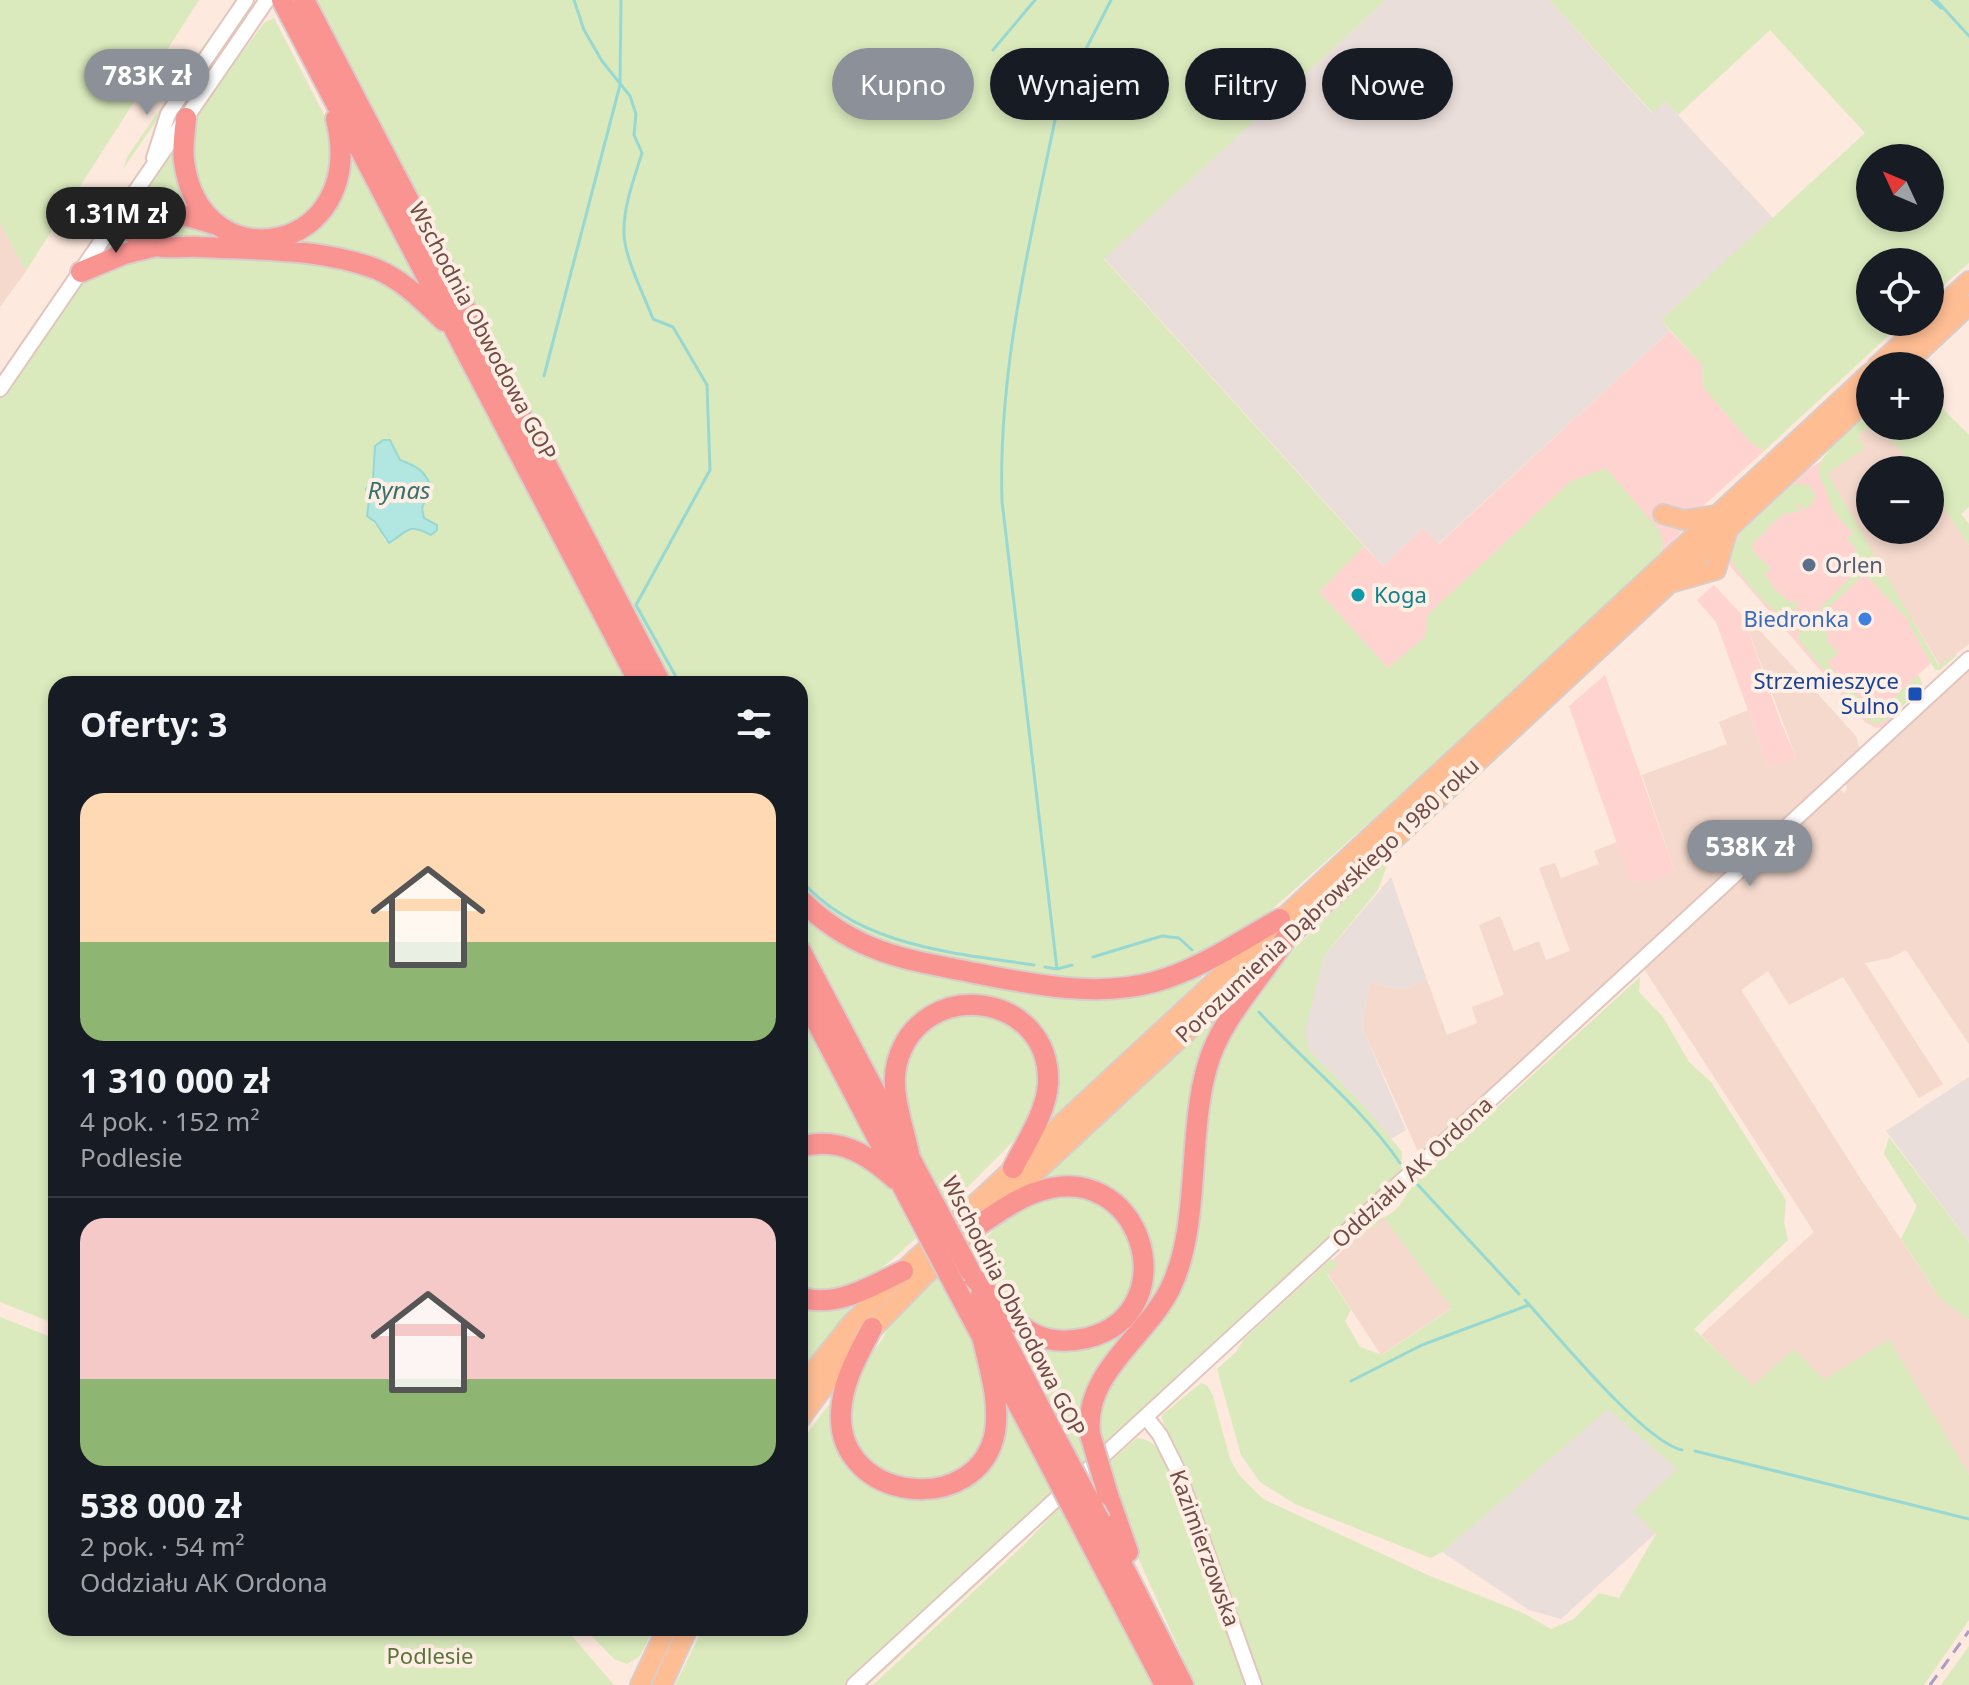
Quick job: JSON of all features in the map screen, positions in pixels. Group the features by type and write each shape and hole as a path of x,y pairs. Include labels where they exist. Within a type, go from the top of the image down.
{"highway":[{"name":"Wschodnia Obwodowa GOP","path":"282,0 636,676"},
{"name":"Wschodnia Obwodowa GOP","path":"304,0 657,676"},
{"path":"156,246 136,235 119,216 131,211 149,210 180,214 214,224 236,235 268,239 302,228 325,208 340,177 342,156 341,138 328,88"},
{"path":"186,118 183,150 188,179 200,207 214,224"},
{"path":"81,272 124,254 156,246 319,255 361,264 388,274 407,287 455,331"},
{"path":"808,906 838,930 886,953 982,974 1057,986 1093,988 1143,985 1283,928"},
{"path":"1135,1588 1129,1556 1090,1434 1089,1416 1094,1399 1117,1357 1164,1300 1179,1265 1191,1198 1196,1115 1214,1047 1283,928"},
{"name":"Wschodnia Obwodowa GOP","path":"808,965 910,1159 922,1202 966,1278 1092,1527 1165,1685"},
{"path":"910,1159 895,1086 902,1049 915,1030 943,1010 964,1004 983,1004 1004,1010 1026,1027 1039,1045 1048,1074 1045,1102 1013,1168"},
{"name":"Wschodnia Obwodowa GOP","path":"808,1005 903,1187 922,1202"},
{"path":"808,1146 822,1143 852,1148 878,1164 903,1187"},
{"path":"966,1278 1030,1332 1043,1338 1075,1340 1102,1333 1124,1317 1137,1298 1144,1265 1140,1236 1134,1225 1109,1200 1084,1188 1061,1187 1033,1193 977,1226"},
{"path":"808,1299 820,1301 845,1297 903,1271"},
{"name":"Wschodnia Obwodowa GOP","path":"966,1278 982,1336 1043,1434"},
{"path":"872,1328 851,1368 845,1388 840,1417 842,1430 856,1459 872,1475 886,1484 915,1490 944,1487 960,1479 980,1462 991,1444 996,1414 994,1388 982,1336"},
{"name":"Wschodnia Obwodowa GOP","path":"1092,1527 1135,1588 1183,1685"}],"main road":[{"path":"1944,304 1969,281"},
{"path":"1919,352 1969,305"},
{"path":"1892,352 1910,336"},
{"name":"Porozumienia Dąbrowskiego 1980 roku","path":"808,1408 836,1369 872,1328 1283,928 1722,522 1856,387"},
{"name":"Porozumienia Dąbrowskiego 1980 roku","path":"808,1378 850,1325 1013,1168 1668,584 1722,522 1856,409"},
{"path":"1663,514 1684,520 1722,522"},
{"path":"640,1685 663,1636"},
{"path":"663,1684 684,1636"}],"street":[{"path":"150,171 168,114 246,0"},
{"path":"0,389 267,0"},
{"name":"Oddziału AK Ordona","path":"854,1685 1969,659"},
{"name":"Kazimierzowska","path":"1146,1417 1160,1435 1177,1469 1254,1685"}],"shaded area":[{"path":"1386,0 1549,0 1652,113 1665,101 1773,218 1661,320 1670,331 1438,544 1423,528 1383,566 1104,258 1255,120 1306,120 1306,73 1322,59 1322,120 1453,120 1453,48 1334,48"},
{"path":"0,223 26,271 0,307"},
{"path":"1670,331 1702,365 1703,387 1750,442 1764,451 1703,506 1661,555 1663,541 1426,636 1388,668 1319,592 1364,546 1383,566 1423,528 1439,544"},
{"path":"1859,440 1892,440 1905,456 1856,456 1856,522 1827,472 1865,448"},
{"path":"1823,460 1856,519 1856,544 1870,544 1935,659 1918,675 1921,688 1898,710 1900,713 1882,727 1876,728 1865,722 1731,567 1727,557 1733,539 1810,468"},
{"path":"1944,508 1969,545 1969,644 1940,666 1869,544 1944,544"},
{"path":"1714,585 1743,616 1796,757 1769,768 1716,622 1697,600"},
{"path":"1745,614 1856,736 1860,750 1421,1158 1362,1027 1370,982 1402,990 1427,980 1447,1035 1477,1023 1472,1007 1504,995 1479,925 1500,916 1514,951 1539,941 1546,960 1570,951 1539,868 1555,863 1561,878 1599,864 1594,851 1617,842 1631,883 1645,879 1646,882 1675,872 1642,775 1727,744 1719,722 1748,710 1769,768 1796,757 1743,616"},
{"path":"1969,668 1969,1044 1906,950 1890,958 1865,963 1943,1084 1919,1098 1843,977 1789,1005 1768,971 1741,990 1940,1298 1969,1320 1969,1475 1889,1340 1824,1380 1794,1350 1753,1387 1701,1335 1814,1232 1643,967 1838,788 1844,793 1846,780"},
{"path":"1605,675 1675,872 1647,883 1645,879 1631,883 1569,706"},
{"path":"1391,877 1427,980 1402,990 1370,982 1362,1027 1406,1130 1391,1139 1365,1107 1307,1049 1304,1031 1324,956"},
{"path":"1969,1077 1969,1242 1886,1131"},
{"path":"1384,1217 1453,1307 1381,1355 1324,1268 1372,1223"},
{"path":"1608,1408 1677,1469 1656,1533 1561,1619 1529,1610 1442,1552"}],"green space":[{"path":"0,0 199,0 26,271 0,223"},
{"path":"314,0 1386,0 1334,48 1322,48 1322,59 1306,73 1306,48 1185,48 1185,120 1255,120 1104,259 1364,546 1319,592 1388,668 1426,636 1427,615 1571,481 1606,468 1658,529 1663,541 1661,555 1270,911 1240,933 1169,969 1113,981 1041,978 875,942 808,898 808,676 666,676"},
{"path":"1549,0 1969,0 1969,263 1944,285 1944,248 1856,248 1856,336 1888,336 1871,352 1856,352 1856,366 1764,451 1750,442 1703,387 1702,365 1661,320 1865,133 1770,30 1678,115 1665,101 1653,113"},
{"path":"274,18 334,134 326,196 285,230 242,230 204,205 188,148 194,117 264,23"},
{"path":"218,32 123,169 127,157 208,39"},
{"path":"178,139 204,217 133,204"},
{"path":"349,143 426,293 284,241 302,234"},
{"path":"133,214 182,217 234,242 155,241 138,232"},
{"path":"201,251 364,268 424,309 461,360 624,676 48,676 48,1321 0,1302 0,399 84,281 123,259","holes":["399,460 418,467 425,505 422,508 424,518 437,525 407,529 385,541 368,513 375,474"]},
{"path":"1944,410 1969,435 1969,507 1961,514 1969,524 1969,545 1944,508 1944,456 1905,456 1892,440 1944,440"},
{"path":"1856,425 1856,440 1865,448 1828,473 1856,522 1856,544 1869,544 1939,666 1957,655 1940,670 1935,670 1909,625 1911,623 1865,574 1829,607 1831,610 1825,615 1820,608 1861,567 1856,562 1859,558 1854,553 1856,549 1847,539 1853,533 1839,518 1820,476 1824,457"},
{"path":"1797,483 1811,487 1814,502 1804,510 1799,503 1796,507 1802,511 1783,514 1769,527 1767,525 1767,530 1752,544 1754,552 1771,569 1764,575 1771,585 1792,604 1797,600 1799,603 1793,612 1781,613 1769,607 1748,584 1731,559 1730,551 1740,537 1738,535"},
{"path":"1807,619 1814,620 1829,636 1826,640 1838,653 1827,663 1870,709 1875,704 1891,717 1876,725 1868,721 1798,640 1799,628"},
{"path":"1918,675 1921,688 1893,715 1885,706"},
{"path":"1390,857 1378,890 1324,956 1305,1031 1308,1049 1365,1107 1402,1152 1401,1174 1101,1448 1096,1420 1102,1399 1115,1374 1164,1308 1201,1114 1230,1028 1273,969"},
{"path":"808,913 829,931 1042,991 1196,973 1202,978 1041,1128 1055,1069 986,997 967,996 942,1003 919,1017 893,1111 808,944"},
{"path":"1640,977 1639,992 1663,1017 1689,1062 1711,1082 1786,1200 1784,1222 1788,1240 1694,1329 1753,1386 1794,1349 1824,1380 1889,1339 1969,1475 1969,1620 1924,1685 1260,1685 1162,1419 1162,1415 1201,1383 1207,1385 1213,1396 1230,1459 1239,1475 1263,1499 1430,1576 1523,1613 1551,1629 1574,1619 1599,1593 1619,1598 1656,1534 1633,1511 1677,1469 1608,1409 1442,1552 1431,1558 1295,1504 1260,1482 1241,1455 1217,1369 1236,1352 1244,1339 1331,1259 1338,1265 1327,1274 1351,1310 1345,1321 1360,1347 1382,1355 1452,1308 1384,1218 1368,1231 1364,1228 1396,1209 1414,1183"},
{"path":"1231,1000 1212,1033 1180,1235 1165,1283 1106,1362 1088,1461 1081,1467 1003,1318 1030,1338 1119,1331 1149,1238 1129,1208 1099,1184 1077,1178 1026,1189"},
{"path":"982,1009 1021,1030 1042,1073 1030,1124 949,1206 913,1141 901,1097 906,1056 935,1019"},
{"path":"808,1021 879,1153 808,1142"},
{"path":"1889,1137 1969,1242 1969,1320 1940,1298 1901,1239 1917,1206 1884,1154"},
{"path":"808,1153 850,1155 886,1181 916,1238 864,1280 834,1290 808,1288"},
{"path":"1047,1195 1090,1196 1122,1217 1139,1274 1117,1316 1072,1334 1034,1328 989,1283 972,1252 1008,1215"},
{"path":"937,1277 979,1356 991,1422 976,1457 951,1477 897,1481 865,1460 849,1429 851,1387 888,1327"},
{"path":"847,1302 851,1305 808,1363 808,1305"},
{"name":"Podlesie","path":"0,1317 48,1336 48,1636 572,1636 614,1685 0,1685"},
{"path":"1001,1389 1055,1494 847,1685 675,1685 699,1636 808,1636 808,1432 837,1394 836,1410 877,1485 970,1481"},
{"path":"1137,1438 1155,1445 1167,1461 1249,1685 1195,1685 1136,1553 1105,1466"},
{"path":"1061,1505 1153,1685 873,1685 1027,1542"},
{"path":"1042,1520 992,1571 868,1685 861,1685"},
{"path":"592,1636 650,1636 640,1656 627,1664 614,1659"},
{"path":"1969,1646 1969,1685 1941,1685"}],"water":[{"name":"Rynas","path":"383,440 390,440 400,460 419,469 429,481 431,487 422,508 424,518 437,525 437,530 431,535 412,529 389,543 375,522 367,516 369,500 366,489 373,480 375,446"}],"waterway":[{"path":"574,0 584,30 602,61 630,96 636,114 634,135 642,153 624,224 631,266 653,319 673,327 707,385 710,470 636,605 676,676"},
{"path":"544,376 620,85 621,0"},
{"path":"995,48 1035,0"},
{"path":"1072,965 1057,969 1002,501 1002,452 1017,309 1055,120 1061,98 1111,0"},
{"path":"1932,0 1941,8"},
{"path":"1936,0 1969,36"},
{"path":"808,887 849,919 908,943 1034,965"},
{"path":"1093,957 1162,936 1179,938 1192,950"},
{"path":"1045,967 1057,969"},
{"path":"1259,1012 1368,1123 1400,1163"},
{"path":"1418,1185 1519,1294"},
{"path":"1525,1300 1623,1408 1645,1428 1682,1450"},
{"path":"1351,1381 1422,1345 1529,1305"},
{"path":"1695,1451 1969,1519"}],"railway":[{"path":"1930,1685 1969,1631"}],"place":[{"name":"Orlen","path":"1809,565"},
{"name":"Koga","path":"1358,595"},
{"name":"Biedronka","path":"1865,619"},
{"name":"Strzemieszyce Sulno","path":"1915,694"}]}
